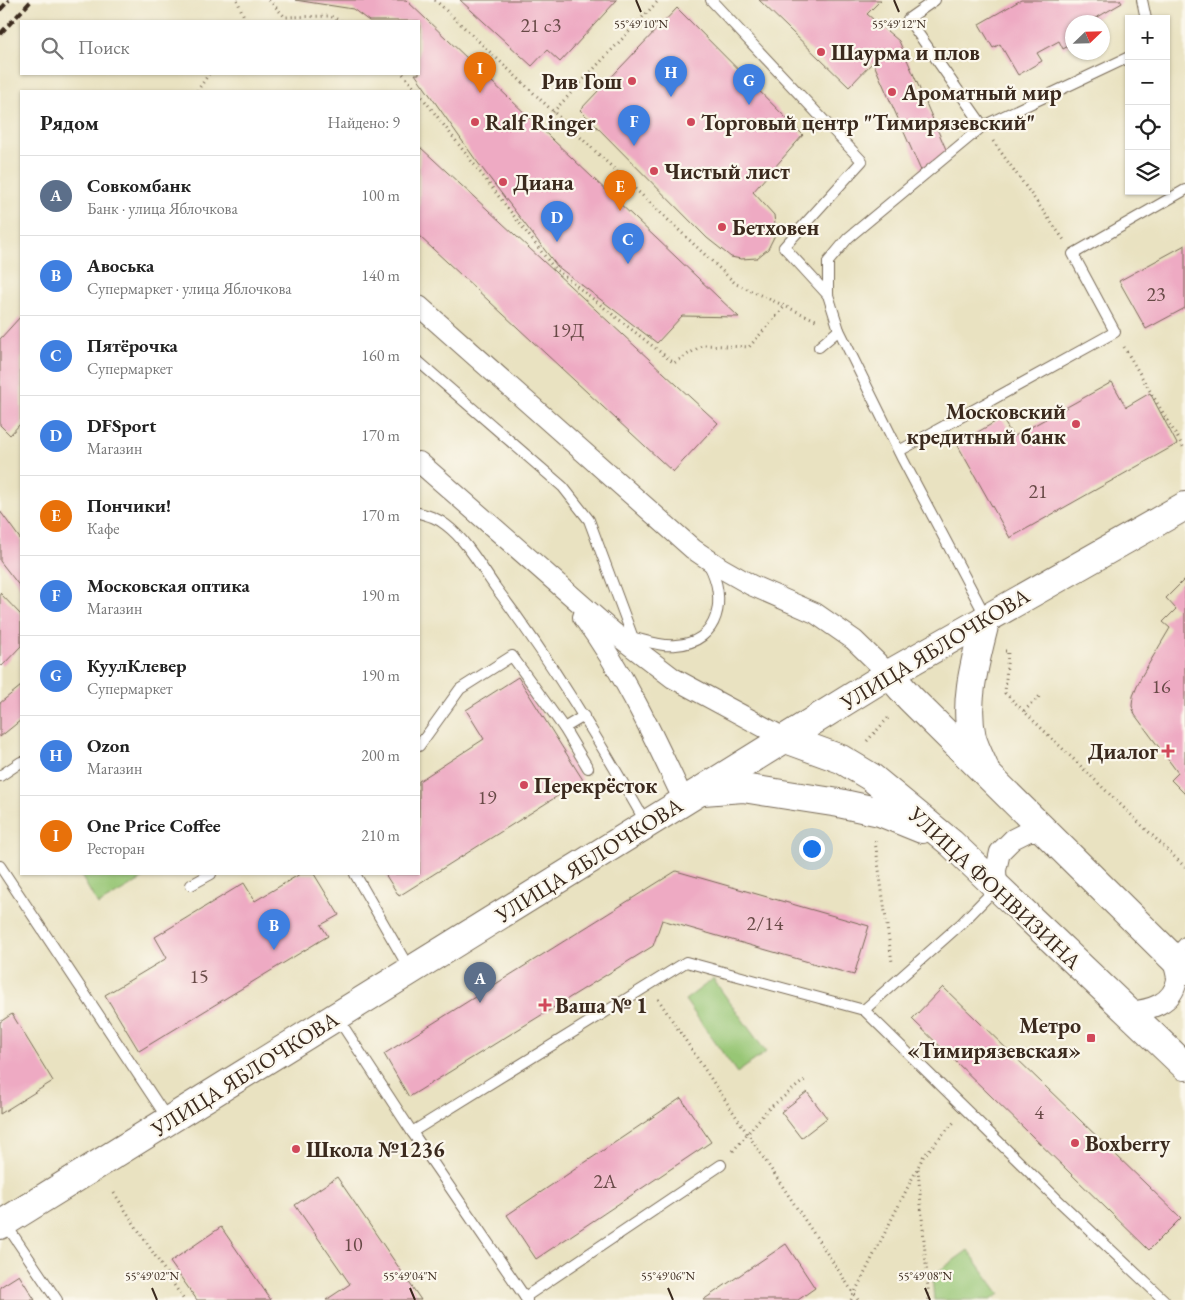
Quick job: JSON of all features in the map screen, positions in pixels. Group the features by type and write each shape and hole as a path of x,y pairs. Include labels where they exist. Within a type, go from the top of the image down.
{"street":[{"path":"420,307 614,480 706,558 751,585 815,613 854,640 889,674 910,698 1046,831 1181,956 1172,995 1161,1004 1146,1010 1128,1012"},
{"path":"420,463 560,585 624,635 647,658 673,678 786,739"},
{"name":"УЛИЦА ЯБЛОЧКОВА","path":"2,1224 889,674 1185,506"},
{"path":"560,585 602,643 691,796 743,788 839,803 880,812 950,843"},
{"path":"985,771 972,738 969,703 986,618"},
{"name":"УЛИЦА ФОНВИЗИНА","path":"786,739 841,760 871,777 950,843 1185,1066"},
{"path":"997,887 996,870 1000,852 1013,839 1029,831 1046,831"}],"lane":[{"path":"711,0 862,161 784,247 828,295"},
{"path":"935,0 908,19 983,126"},
{"path":"1142,0 1145,15"},
{"path":"986,618 899,451 839,330 828,295 828,262 848,238 983,126 1125,59"},
{"path":"899,451 1115,332 1073,254 1185,190"},
{"path":"819,347 839,330"},
{"path":"420,363 563,487 589,520 624,635 674,646 687,644 699,638 709,629 716,618 719,592 714,574 706,558"},
{"path":"420,513 434,517 448,526 461,540 518,616 584,716 647,823"},
{"path":"420,745 460,689 512,656 564,728 588,768"},
{"path":"564,728 584,716"},
{"path":"0,776 20,763"},
{"path":"0,866 169,1122"},
{"path":"191,886 209,875"},
{"path":"356,875 411,970"},
{"path":"864,1010 962,923 997,887"},
{"path":"412,1132 686,962 864,1010 965,1110 1164,1300"},
{"path":"337,1017 412,1132 526,1299 721,1165"},
{"path":"2,1224 57,1300"}],"path":[{"path":"237,0 244,20"},
{"path":"269,0 286,17 330,16 339,20"},
{"path":"435,0 736,284 839,330"},
{"path":"554,112 659,0"},
{"path":"198,90 208,75"},
{"path":"404,75 416,90"},
{"path":"420,95 554,268 674,364 703,345 749,347 785,306"},
{"path":"983,126 1073,254"},
{"path":"1115,332 1185,450"},
{"path":"998,651 1008,651 1005,693 1185,867"},
{"path":"1024,712 1042,694"},
{"path":"867,741 892,713"},
{"path":"874,841 894,983"},
{"path":"648,984 858,1300"},
{"path":"721,1165 767,1110 806,1079"},
{"path":"851,1300 923,1157 965,1110"},
{"path":"918,1168 930,1300"},
{"path":"114,1193 184,1300"}],"green space":[{"path":"81,875 149,875 98,905"},
{"path":"713,979 766,1052 737,1073 685,1000"},
{"path":"968,1250 1000,1294 991,1300 934,1300 932,1276"}],"building":[{"path":"295,0 406,0 739,317 682,316 657,343 557,266 475,159 416,75 420,75 420,20 368,20 353,9"},
{"path":"460,0 617,0 560,62 547,50 532,66"},
{"path":"759,0 881,0 867,14 899,41 948,154 922,173 873,62 849,87"},
{"path":"1021,0 1120,0 1122,3 1101,15 1065,15 1065,48 1063,49 1059,41 1037,53 1042,61 1018,75 1000,44 993,48 979,24"},
{"name":"Торговый центр \"Тимирязевский\"","path":"677,8 803,135 753,192 774,215 776,233 768,249 757,258 741,259 731,257 707,238 580,110"},
{"path":"420,147 718,423 673,472 420,237"},
{"path":"1185,245 1185,308 1146,329 1119,281"},
{"path":"20,317 20,424 10,435 0,425 0,339"},
{"path":"1112,382 1126,407 1150,393 1177,444 1010,538 957,444 1002,418 1013,437"},
{"path":"0,511 20,539 20,587 0,561"},
{"path":"1185,579 1185,794 1171,780 1178,773 1135,715 1132,706 1133,696 1141,677 1170,628 1163,622 1176,609 1166,598"},
{"path":"0,593 20,614 20,647 2,666 0,664"},
{"path":"518,677 583,780 399,896 386,875 420,875 420,780 484,739 466,710"},
{"path":"20,687 20,721 0,737 0,703"},
{"path":"676,871 869,926 854,975 662,920 653,946 409,1097 384,1054"},
{"path":"298,875 315,875 339,915 321,925 328,936 139,1051 105,995 167,958 155,937 244,883 255,901"},
{"path":"943,987 1181,1218 1149,1250 912,1019"},
{"path":"12,1014 53,1081 0,1114 0,1022"},
{"path":"807,1092 827,1118 801,1138 781,1112"},
{"path":"681,1098 711,1142 536,1259 507,1215"},
{"path":"337,1177 421,1300 326,1300 350,1284 295,1205"},
{"path":"221,1227 271,1300 197,1300 170,1262"},
{"path":"786,1244 815,1288 798,1300 703,1300"},
{"path":"19,1275 35,1300 0,1300 0,1287"}],"railway":[{"path":"0,10 9,0"},
{"path":"0,34 32,0"}],"place":[{"name":"Шаурма и плов","path":"821,52"},
{"name":"Рив Гош","path":"632,81"},
{"name":"Ароматный мир","path":"892,92"},
{"name":"One Price Coffee","path":"480,93"},
{"name":"Ozon","path":"671,97"},
{"name":"КуулКлевер","path":"749,105"},
{"name":"Ralf Ringer","path":"475,122"},
{"name":"Торговый центр \"Тимирязевский\"","path":"691,122"},
{"name":"Московская оптика","path":"634,146"},
{"name":"Чистый лист","path":"654,171"},
{"name":"Диана","path":"503,182"},
{"name":"Пончики!","path":"620,211"},
{"name":"Бетховен","path":"722,227"},
{"name":"DFSport","path":"557,242"},
{"name":"Пятёрочка","path":"628,264"},
{"name":"Московский кредитный банк","path":"1076,424"},
{"name":"Диалог","path":"1168,751"},
{"name":"Перекрёсток","path":"524,785"},
{"name":"Авоська","path":"274,950"},
{"name":"Совкомбанк","path":"480,1003"},
{"name":"Ваша № 1","path":"545,1005"},
{"name":"Метро «Тимирязевская»","path":"1091,1038"},
{"name":"Boxberry","path":"1075,1143"},
{"name":"Школа №1236","path":"296,1149"}]}
